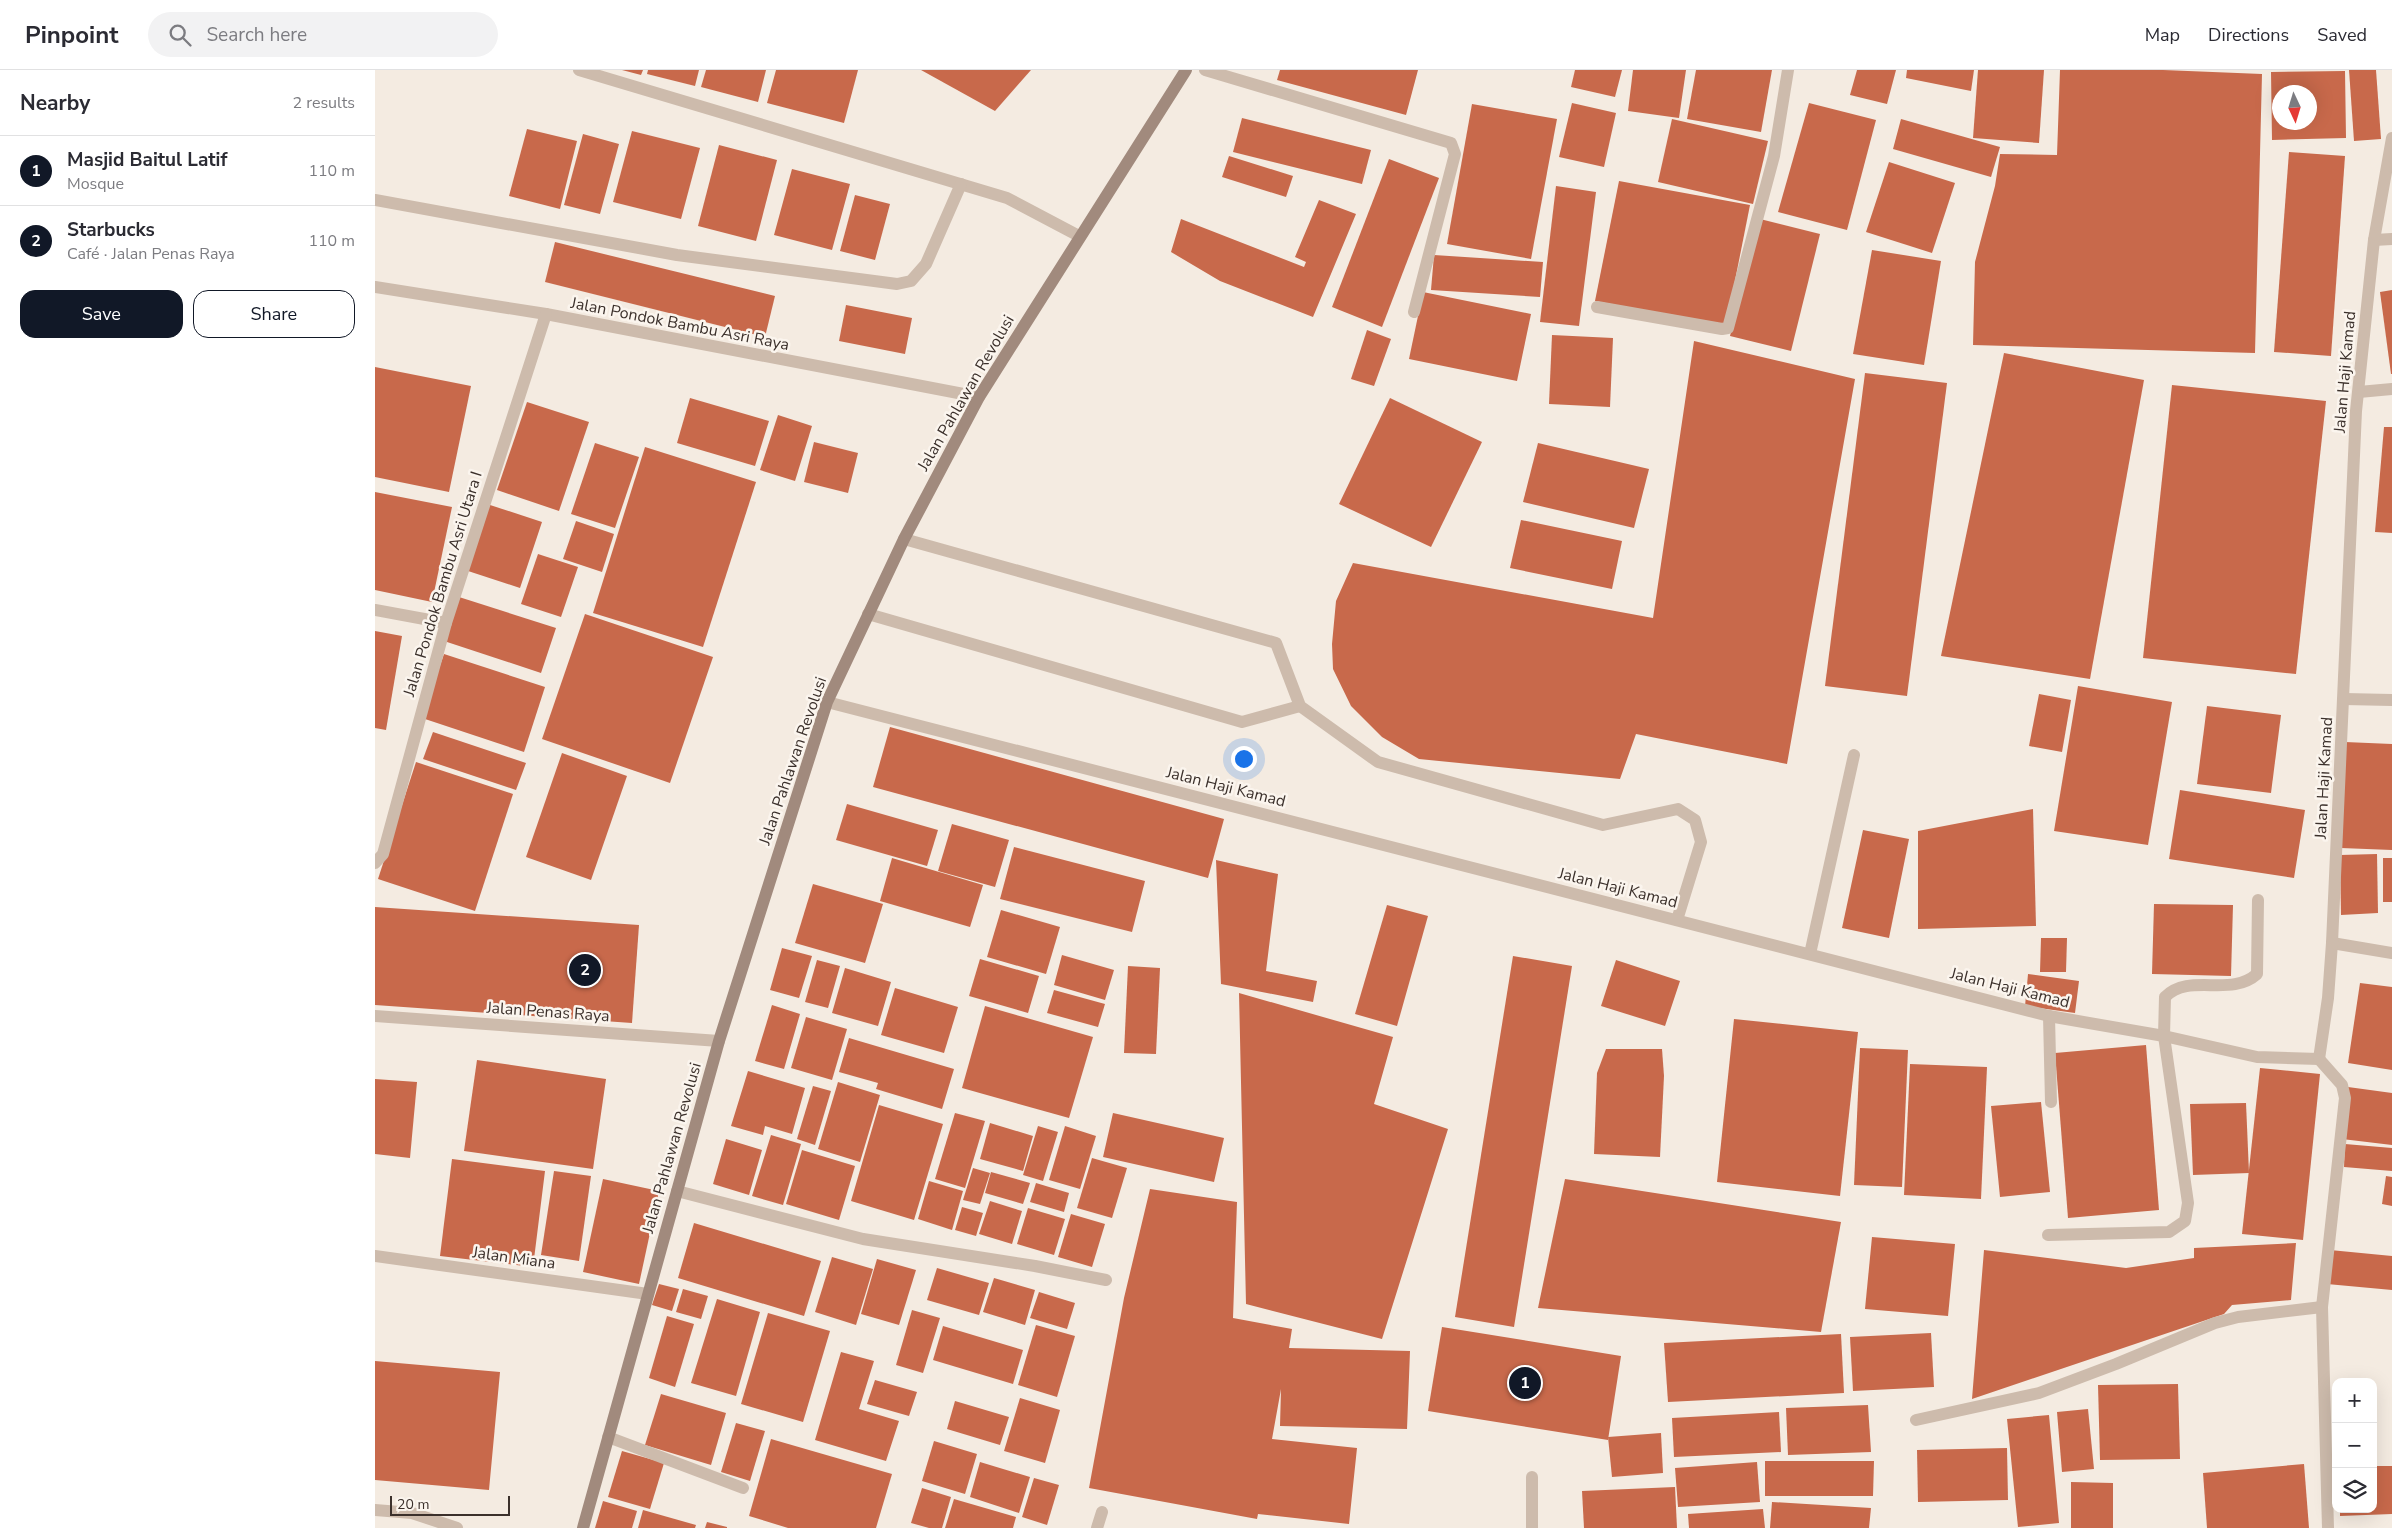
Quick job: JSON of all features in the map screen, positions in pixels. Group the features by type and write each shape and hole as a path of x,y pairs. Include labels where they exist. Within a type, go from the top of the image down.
{"main road":[{"name":"Jalan Pahlawan Revolusi","path":"583,1528 719,1041 827,702 904,539 979,397 1079,236 1186,70"}],"street":[{"path":"579,70 1007,198 1079,236"},
{"path":"1205,70 1451,143 1455,154 1414,312"},
{"path":"1597,308 1722,330 1728,328 1774,156 1788,70"},
{"name":"Jalan Haji Kamad","path":"827,702 2049,1016 2163,1036 2257,1057 2319,1059 2328,998 2332,942 2356,410 2374,240 2390,163 2392,138"},
{"path":"375,200 677,255 897,284 911,282 920,274 961,184"},
{"path":"2374,240 2392,239"},
{"name":"Jalan Pondok Bambu Asri Raya","path":"375,286 546,314 979,397"},
{"name":"Jalan Pondok Bambu Asri Utara I","path":"375,863 383,854 446,623 546,314"},
{"path":"2359,392 2392,389"},
{"path":"904,539 1276,644 1300,706 1378,762 1603,825 1678,809 1695,820 1701,842 1677,920"},
{"path":"375,610 446,623"},
{"path":"868,614 1242,722 1300,706"},
{"path":"2344,699 2392,700"},
{"path":"1810,954 1854,755"},
{"path":"2048,1234 2169,1232 2185,1221 2188,1203 2163,1036 2165,997 2173,989 2185,986 2235,985 2249,982 2257,974 2257,900"},
{"path":"2332,942 2392,953"},
{"name":"Jalan Penas Raya","path":"375,1016 719,1041"},
{"path":"2049,1016 2051,1102"},
{"path":"2319,1059 2342,1085 2345,1098 2322,1307 2328,1528"},
{"path":"677,1191 863,1239 1035,1266 1106,1280"},
{"name":"Jalan Miana","path":"375,1256 648,1294"},
{"path":"1916,1420 2039,1393 2116,1364 2215,1323 2238,1317 2322,1307"},
{"path":"608,1437 743,1488"},
{"path":"1531,1477 1532,1528"},
{"path":"375,1510 412,1513 457,1528"},
{"path":"1097,1528 1102,1512"}],"building":[{"path":"622,70 643,70 641,75"},
{"path":"648,70 699,70 695,86 647,74"},
{"path":"706,70 766,70 758,102 701,87"},
{"path":"776,70 858,70 844,123 767,103"},
{"path":"921,70 1031,70 995,111"},
{"path":"1280,70 1418,70 1406,115 1277,80"},
{"path":"1575,70 1622,70 1615,97 1571,87"},
{"path":"1633,70 1686,70 1679,118 1628,111"},
{"path":"1696,70 1772,70 1761,132 1687,119"},
{"path":"1857,70 1896,70 1887,104 1850,95"},
{"path":"1907,70 1974,70 1971,91 1906,78"},
{"path":"1978,70 2044,70 2039,143 1973,138"},
{"path":"2060,70 2163,70 2262,74 2255,353 1973,345 1975,262 1995,186 2000,154 2057,155"},
{"path":"2349,70 2376,70 2381,139 2354,141"},
{"path":"2345,71 2346,138 2272,140 2271,72"},
{"path":"1572,103 1616,113 1604,167 1559,157"},
{"path":"1809,103 1876,120 1847,230 1778,212"},
{"path":"1472,104 1557,119 1531,259 1447,244"},
{"path":"1242,118 1371,150 1362,184 1233,152"},
{"path":"1672,119 1768,141 1753,204 1658,182"},
{"path":"1901,119 2000,147 1991,177 1893,149"},
{"path":"527,129 577,141 560,209 509,196"},
{"path":"632,131 700,148 681,219 613,202"},
{"path":"583,134 619,144 600,214 564,205"},
{"path":"719,145 777,160 756,241 698,226"},
{"path":"2289,152 2345,156 2331,356 2274,352"},
{"path":"1229,156 1293,176 1286,197 1222,177"},
{"path":"1389,159 1439,178 1382,327 1332,307"},
{"path":"1889,162 1955,183 1932,253 1866,232"},
{"path":"792,169 850,184 832,250 774,235"},
{"path":"1619,181 1750,205 1726,326 1595,301"},
{"path":"1556,186 1596,192 1579,326 1540,322"},
{"path":"855,195 890,204 875,260 840,251"},
{"path":"1319,200 1356,214 1313,317 1220,281 1171,252 1181,219 1304,267 1306,262 1295,257"},
{"path":"1760,219 1820,234 1791,351 1730,336"},
{"path":"555,242 775,296 765,337 545,282"},
{"path":"1872,250 1941,261 1924,365 1853,354"},
{"path":"1434,255 1543,262 1540,297 1431,290"},
{"path":"2392,290 2392,374 2391,374 2380,292"},
{"path":"1423,292 1531,314 1517,381 1409,359"},
{"path":"846,305 912,318 905,354 839,341"},
{"path":"1367,330 1391,339 1374,386 1351,379"},
{"path":"1552,335 1613,338 1610,407 1549,404"},
{"path":"1694,341 1855,379 1787,764 1636,734 1620,779 1419,759 1382,737 1351,706 1333,669 1332,644 1336,601 1353,563 1653,618"},
{"path":"2004,353 2144,380 2090,679 1941,656"},
{"path":"375,367 471,386 449,492 375,477"},
{"path":"1865,373 1947,383 1907,696 1825,686"},
{"path":"2172,385 2326,401 2296,674 2143,658"},
{"path":"690,398 769,421 755,466 677,443"},
{"path":"1390,398 1482,442 1431,547 1339,504"},
{"path":"527,402 589,422 559,511 497,490"},
{"path":"778,415 812,426 795,481 760,470"},
{"path":"2384,427 2392,427 2392,533 2375,532"},
{"path":"814,442 858,453 848,493 804,482"},
{"path":"595,443 639,457 615,528 571,514"},
{"path":"1538,443 1649,469 1634,528 1523,502"},
{"path":"645,447 756,482 703,647 593,613"},
{"path":"375,492 452,507 432,602 375,590"},
{"path":"487,504 542,522 520,588 465,570"},
{"path":"1521,520 1622,541 1612,589 1510,568"},
{"path":"576,521 614,534 602,572 563,559"},
{"path":"538,554 578,567 561,617 521,604"},
{"path":"459,597 556,628 541,673 444,641"},
{"path":"585,614 713,657 670,783 542,739"},
{"path":"375,631 402,636 386,730 375,728"},
{"path":"444,654 545,687 524,752 422,718"},
{"path":"2078,686 2172,702 2148,845 2054,831"},
{"path":"2039,694 2071,700 2062,752 2029,746"},
{"path":"2207,706 2281,715 2271,793 2197,784"},
{"path":"890,727 1224,819 1208,878 873,787"},
{"path":"433,732 526,763 516,790 423,759"},
{"path":"2345,742 2392,744 2392,850 2341,848"},
{"path":"562,753 627,776 591,880 526,857"},
{"path":"416,762 513,794 475,911 378,879"},
{"path":"2180,790 2305,810 2294,878 2169,859"},
{"path":"847,804 938,830 927,866 836,840"},
{"path":"2033,809 2036,926 1918,929 1918,831"},
{"path":"952,824 1009,840 995,887 938,871"},
{"path":"1863,830 1909,839 1889,938 1842,928"},
{"path":"1014,847 1145,881 1132,932 1000,899"},
{"path":"2377,854 2378,913 2341,915 2340,855"},
{"path":"892,858 983,885 970,927 880,901"},
{"path":"2383,858 2392,858 2392,902 2383,902"},
{"path":"1216,860 1278,874 1266,971 1317,981 1313,1002 1221,984"},
{"path":"813,884 883,904 865,963 795,943"},
{"path":"2154,904 2233,905 2231,976 2152,974"},
{"path":"1387,905 1428,916 1397,1026 1355,1014"},
{"path":"375,907 639,925 632,1023 375,1005"},
{"path":"1001,910 1060,927 1046,974 987,957"},
{"path":"2041,938 2067,938 2066,972 2040,972"},
{"path":"782,948 812,956 799,998 770,990"},
{"path":"1062,955 1114,970 1105,1000 1054,985"},
{"path":"1513,956 1572,966 1514,1327 1455,1317"},
{"path":"980,959 1039,976 1028,1013 969,996"},
{"path":"817,960 840,966 828,1008 805,1002"},
{"path":"1616,960 1680,981 1665,1026 1601,1006"},
{"path":"1128,966 1160,968 1156,1054 1124,1053"},
{"path":"845,968 891,982 878,1026 832,1013"},
{"path":"2028,974 2079,981 2075,1013 2025,1006"},
{"path":"2360,983 2392,987 2392,1070 2348,1063"},
{"path":"895,988 958,1007 944,1053 881,1035"},
{"path":"1054,990 1105,1004 1098,1027 1047,1013"},
{"path":"1239,993 1393,1037 1374,1104 1448,1129 1382,1339 1246,1304"},
{"path":"772,1005 800,1014 784,1069 755,1061"},
{"path":"985,1006 1093,1037 1069,1118 962,1088"},
{"path":"806,1017 847,1029 832,1080 791,1068"},
{"path":"1734,1019 1858,1032 1840,1196 1717,1182"},
{"path":"849,1038 954,1069 942,1109 876,1089 878,1083 839,1072"},
{"path":"2146,1045 2159,1210 2068,1218 2055,1053"},
{"path":"1860,1048 1908,1050 1902,1187 1854,1185"},
{"path":"1606,1049 1662,1049 1664,1076 1660,1157 1594,1154 1597,1073"},
{"path":"477,1060 606,1079 593,1169 464,1151"},
{"path":"1910,1064 1987,1067 1981,1199 1904,1195"},
{"path":"2260,1068 2320,1074 2303,1240 2242,1234"},
{"path":"748,1071 805,1088 792,1134 765,1126 763,1135 731,1126"},
{"path":"375,1079 417,1082 410,1158 375,1154"},
{"path":"838,1082 880,1095 860,1162 818,1149"},
{"path":"813,1086 831,1091 815,1145 797,1139"},
{"path":"2348,1087 2392,1093 2392,1145 2342,1139"},
{"path":"2041,1102 2050,1192 2000,1197 1991,1106"},
{"path":"2246,1103 2249,1173 2193,1175 2190,1104"},
{"path":"879,1105 943,1124 914,1220 851,1201"},
{"path":"955,1113 985,1121 965,1188 935,1179"},
{"path":"1113,1113 1224,1138 1214,1182 1103,1157"},
{"path":"990,1123 1033,1136 1023,1171 980,1159"},
{"path":"1038,1126 1058,1132 1043,1181 1023,1175"},
{"path":"1065,1126 1096,1136 1080,1189 1049,1180"},
{"path":"771,1135 801,1144 783,1205 752,1196"},
{"path":"726,1139 762,1150 749,1195 713,1184"},
{"path":"2345,1144 2392,1148 2392,1171 2344,1167"},
{"path":"802,1150 855,1166 839,1220 786,1204"},
{"path":"1092,1158 1127,1168 1112,1218 1077,1208"},
{"path":"452,1159 545,1171 533,1267 440,1256"},
{"path":"973,1168 990,1173 980,1204 963,1200"},
{"path":"554,1171 591,1176 579,1261 541,1255"},
{"path":"991,1172 1030,1183 1023,1204 985,1193"},
{"path":"2386,1176 2392,1177 2392,1206 2382,1204"},
{"path":"603,1179 659,1191 639,1284 583,1272"},
{"path":"1565,1179 1841,1222 1821,1332 1538,1308"},
{"path":"929,1181 963,1191 952,1230 918,1219"},
{"path":"1036,1183 1069,1193 1064,1212 1030,1202"},
{"path":"1150,1189 1237,1202 1233,1318 1292,1329 1289,1348 1410,1351 1407,1429 1280,1426 1281,1389 1272,1439 1357,1448 1349,1524 1258,1514 1257,1519 1089,1488 1124,1298"},
{"path":"990,1201 1022,1211 1012,1244 979,1234"},
{"path":"962,1207 983,1213 976,1236 955,1230"},
{"path":"1028,1208 1065,1219 1054,1255 1017,1244"},
{"path":"1071,1214 1105,1224 1092,1267 1058,1257"},
{"path":"694,1223 821,1261 804,1316 678,1278"},
{"path":"1872,1237 1955,1244 1948,1316 1865,1309"},
{"path":"2296,1243 2291,1300 2232,1305 2224,1314 1972,1399 1984,1250 2126,1268 2194,1258 2194,1248"},
{"path":"2330,1250 2392,1256 2392,1290 2327,1284"},
{"path":"832,1257 873,1269 856,1325 815,1312"},
{"path":"877,1259 916,1270 899,1325 861,1314"},
{"path":"937,1268 989,1283 979,1315 927,1300"},
{"path":"994,1278 1035,1290 1025,1325 983,1312"},
{"path":"659,1284 679,1289 672,1311 652,1305"},
{"path":"683,1289 708,1296 701,1319 676,1312"},
{"path":"1039,1292 1075,1303 1067,1329 1030,1318"},
{"path":"717,1299 760,1312 736,1396 691,1383"},
{"path":"912,1310 940,1318 923,1373 896,1365"},
{"path":"768,1313 830,1331 803,1422 741,1404"},
{"path":"667,1316 694,1324 675,1387 649,1378"},
{"path":"1036,1325 1075,1336 1057,1397 1018,1385"},
{"path":"943,1326 1023,1350 1013,1384 933,1360"},
{"path":"1442,1327 1621,1356 1608,1440 1428,1411"},
{"path":"1931,1333 1934,1387 1853,1391 1850,1337"},
{"path":"1841,1334 1844,1393 1668,1402 1664,1343"},
{"path":"841,1352 874,1361 859,1409 899,1421 886,1461 815,1440"},
{"path":"375,1361 500,1372 489,1490 375,1480"},
{"path":"875,1380 917,1392 909,1416 867,1404"},
{"path":"2178,1384 2180,1459 2100,1460 2098,1385"},
{"path":"661,1394 726,1413 711,1465 645,1445"},
{"path":"1020,1398 1060,1410 1045,1463 1004,1451"},
{"path":"955,1401 1009,1417 1000,1445 947,1429"},
{"path":"1868,1405 1871,1452 1788,1455 1786,1408"},
{"path":"2088,1409 2094,1469 2062,1472 2057,1412"},
{"path":"1779,1412 1781,1452 1674,1457 1672,1418"},
{"path":"2049,1415 2059,1523 2018,1527 2007,1419"},
{"path":"736,1423 765,1431 750,1481 721,1472"},
{"path":"1661,1433 1663,1473 1612,1477 1608,1437"},
{"path":"771,1439 892,1474 876,1528 788,1528 749,1516"},
{"path":"934,1441 977,1454 965,1494 922,1481"},
{"path":"2007,1448 2008,1500 1918,1502 1917,1450"},
{"path":"622,1451 664,1463 650,1509 608,1497"},
{"path":"1765,1461 1874,1461 1873,1496 1765,1496"},
{"path":"980,1462 1030,1477 1019,1513 970,1497"},
{"path":"1757,1462 1760,1502 1678,1507 1675,1468"},
{"path":"2304,1464 2309,1528 2207,1528 2203,1473"},
{"path":"2377,1466 2392,1466 2392,1514 2340,1516 2340,1513 2377,1513"},
{"path":"1034,1478 1059,1485 1047,1525 1022,1517"},
{"path":"2071,1482 2113,1483 2113,1528 2071,1528"},
{"path":"1675,1487 1677,1528 1584,1528 1582,1491"},
{"path":"922,1488 951,1497 942,1528 929,1528 911,1523"},
{"path":"954,1499 1016,1517 1013,1528 945,1528"},
{"path":"603,1501 637,1511 632,1528 595,1528"},
{"path":"1772,1502 1871,1508 1869,1528 1770,1528"},
{"path":"1763,1509 1765,1528 1689,1528 1688,1514"},
{"path":"643,1510 696,1525 695,1528 638,1528"},
{"path":"707,1522 727,1527 727,1528 705,1528"}],"place":[{"name":"Starbucks","path":"585,970"},
{"name":"Masjid Baitul Latif","path":"1525,1383"}]}
